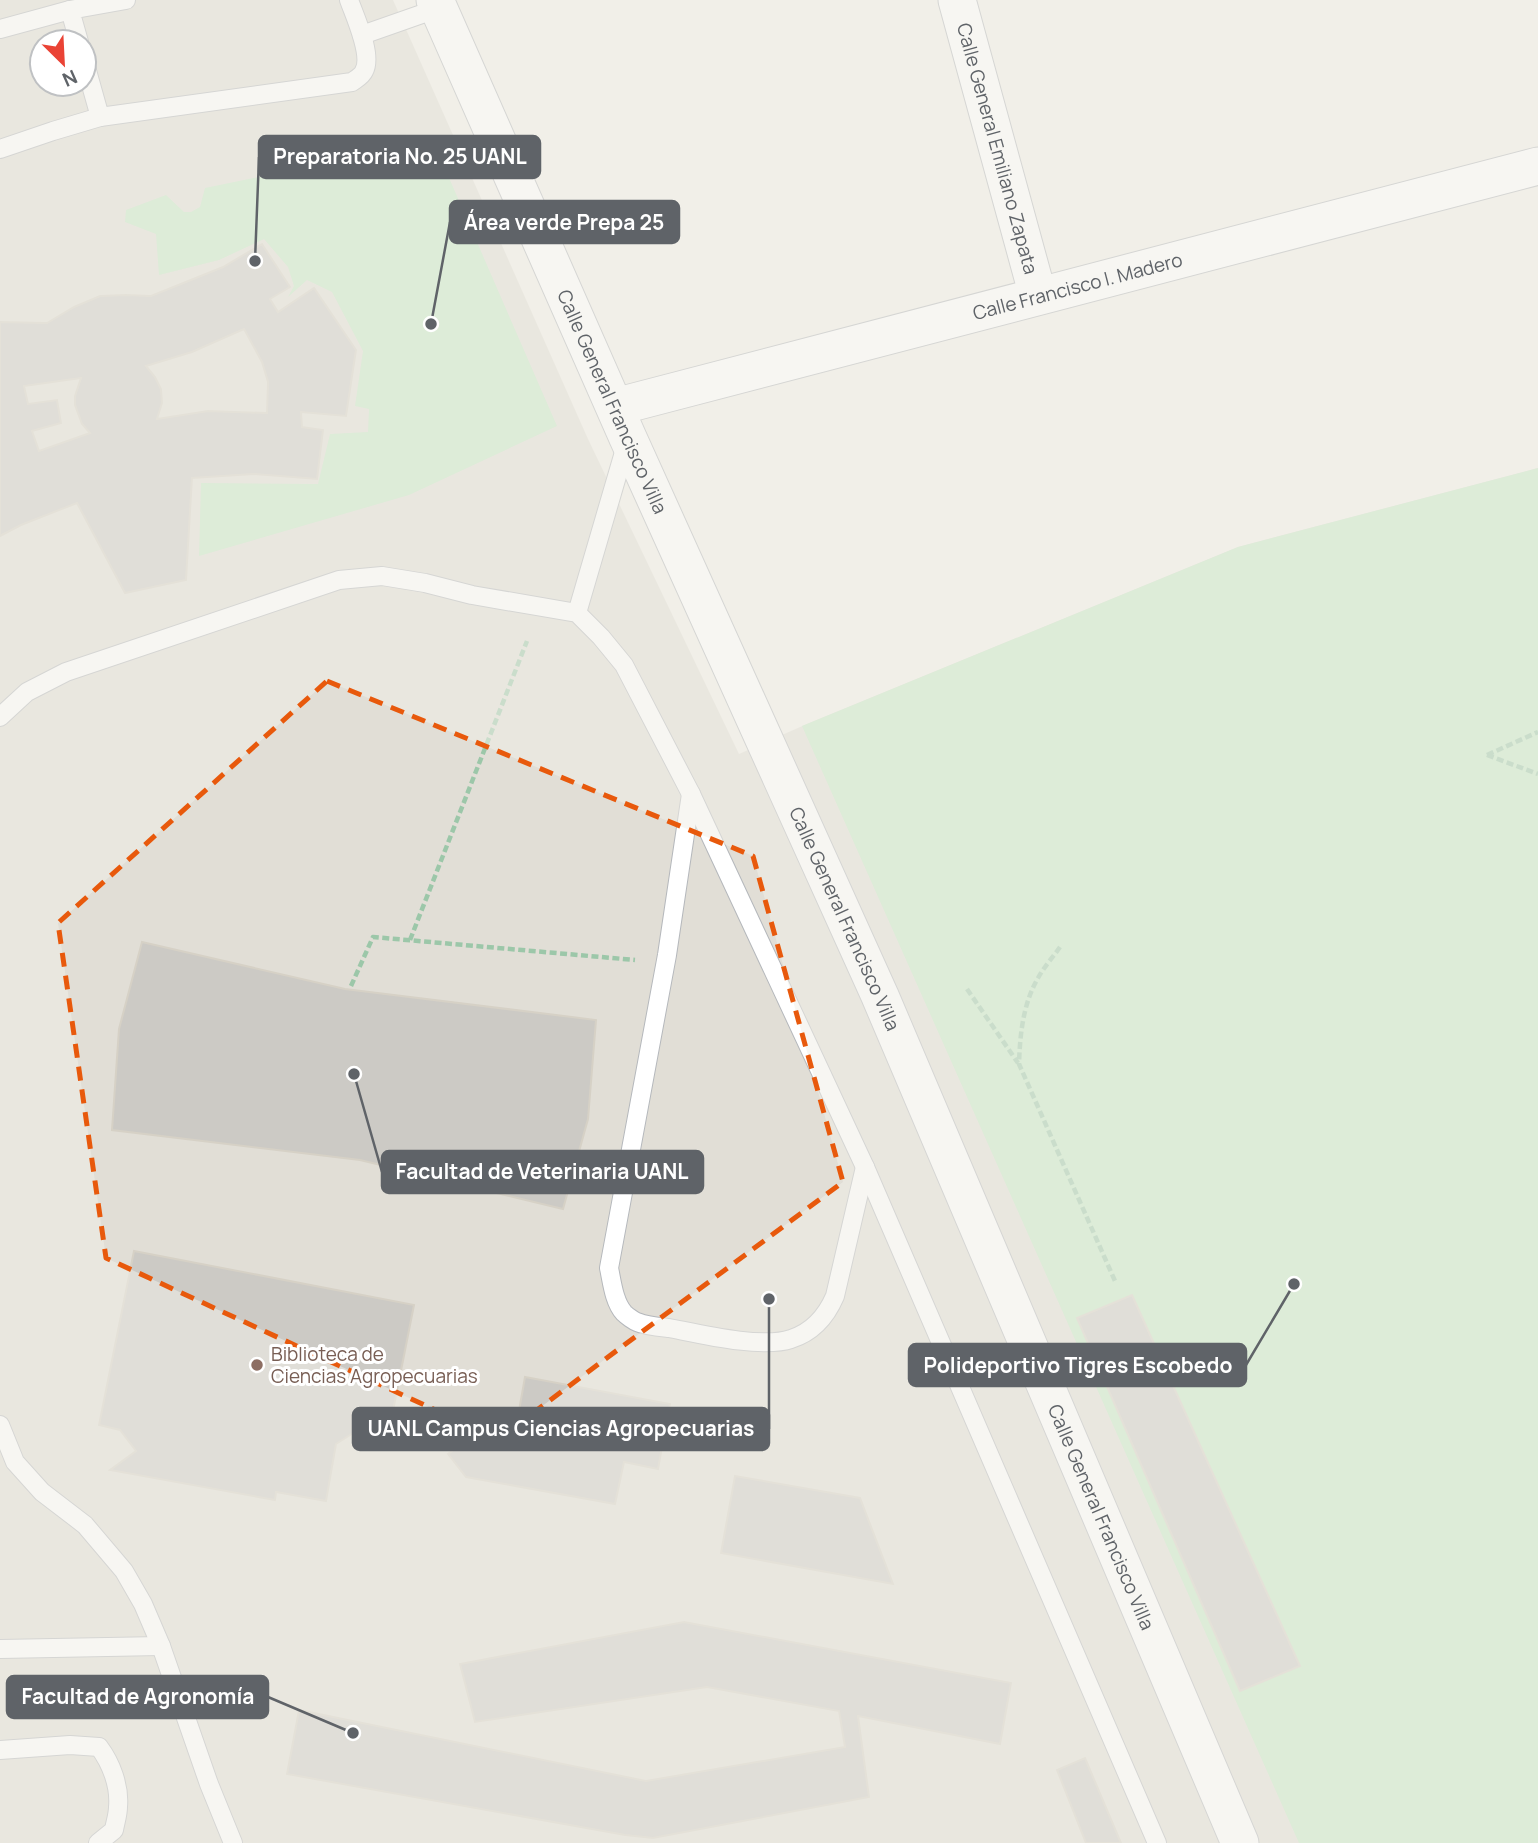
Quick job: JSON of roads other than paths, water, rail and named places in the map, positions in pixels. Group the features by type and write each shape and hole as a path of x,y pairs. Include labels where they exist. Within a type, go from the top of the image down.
{"street":[{"name":"Calle General Emiliano Zapata","path":"957,0 1038,296"},
{"name":"Calle General Francisco Villa","path":"437,4 621,422 880,996 1240,1843"},
{"name":"Calle Francisco I. Madero","path":"621,422 1038,296 1538,166"}],"lane":[{"path":"0,29 70,10 126,0"},
{"path":"0,149 100,117 352,82 362,75 366,68 367,55 349,0"},
{"path":"362,35 437,4"},
{"path":"70,10 75,28"},
{"path":"95,98 100,117"},
{"path":"577,613 621,422"},
{"path":"0,717 27,692 66,672 339,580 382,576 577,613 624,665 691,794 865,1167 1157,1843"},
{"path":"691,794 667,955 609,1268 614,1291 623,1312 637,1322 714,1337 774,1343 792,1339 804,1332 820,1322 835,1296 865,1167"},
{"path":"0,1425 15,1462 42,1492 85,1525 124,1571 143,1604 233,1843"},
{"path":"0,1649 161,1646"},
{"path":"0,1750 70,1745 99,1747 107,1758 117,1788 118,1807 114,1830 98,1843"}],"place":[{"name":"Preparatoria No. 25 UANL","path":"255,261"},
{"name":"Área verde Prepa 25","path":"431,324"},
{"name":"Facultad de Veterinaria UANL","path":"354,1074"},
{"name":"Polideportivo Tigres Escobedo","path":"1294,1284"},
{"name":"UANL Campus Ciencias Agropecuarias","path":"769,1299"},
{"name":"Biblioteca de Ciencias Agropecuarias","path":"257,1365"},
{"name":"Facultad de Agronomía","path":"353,1733"}]}
